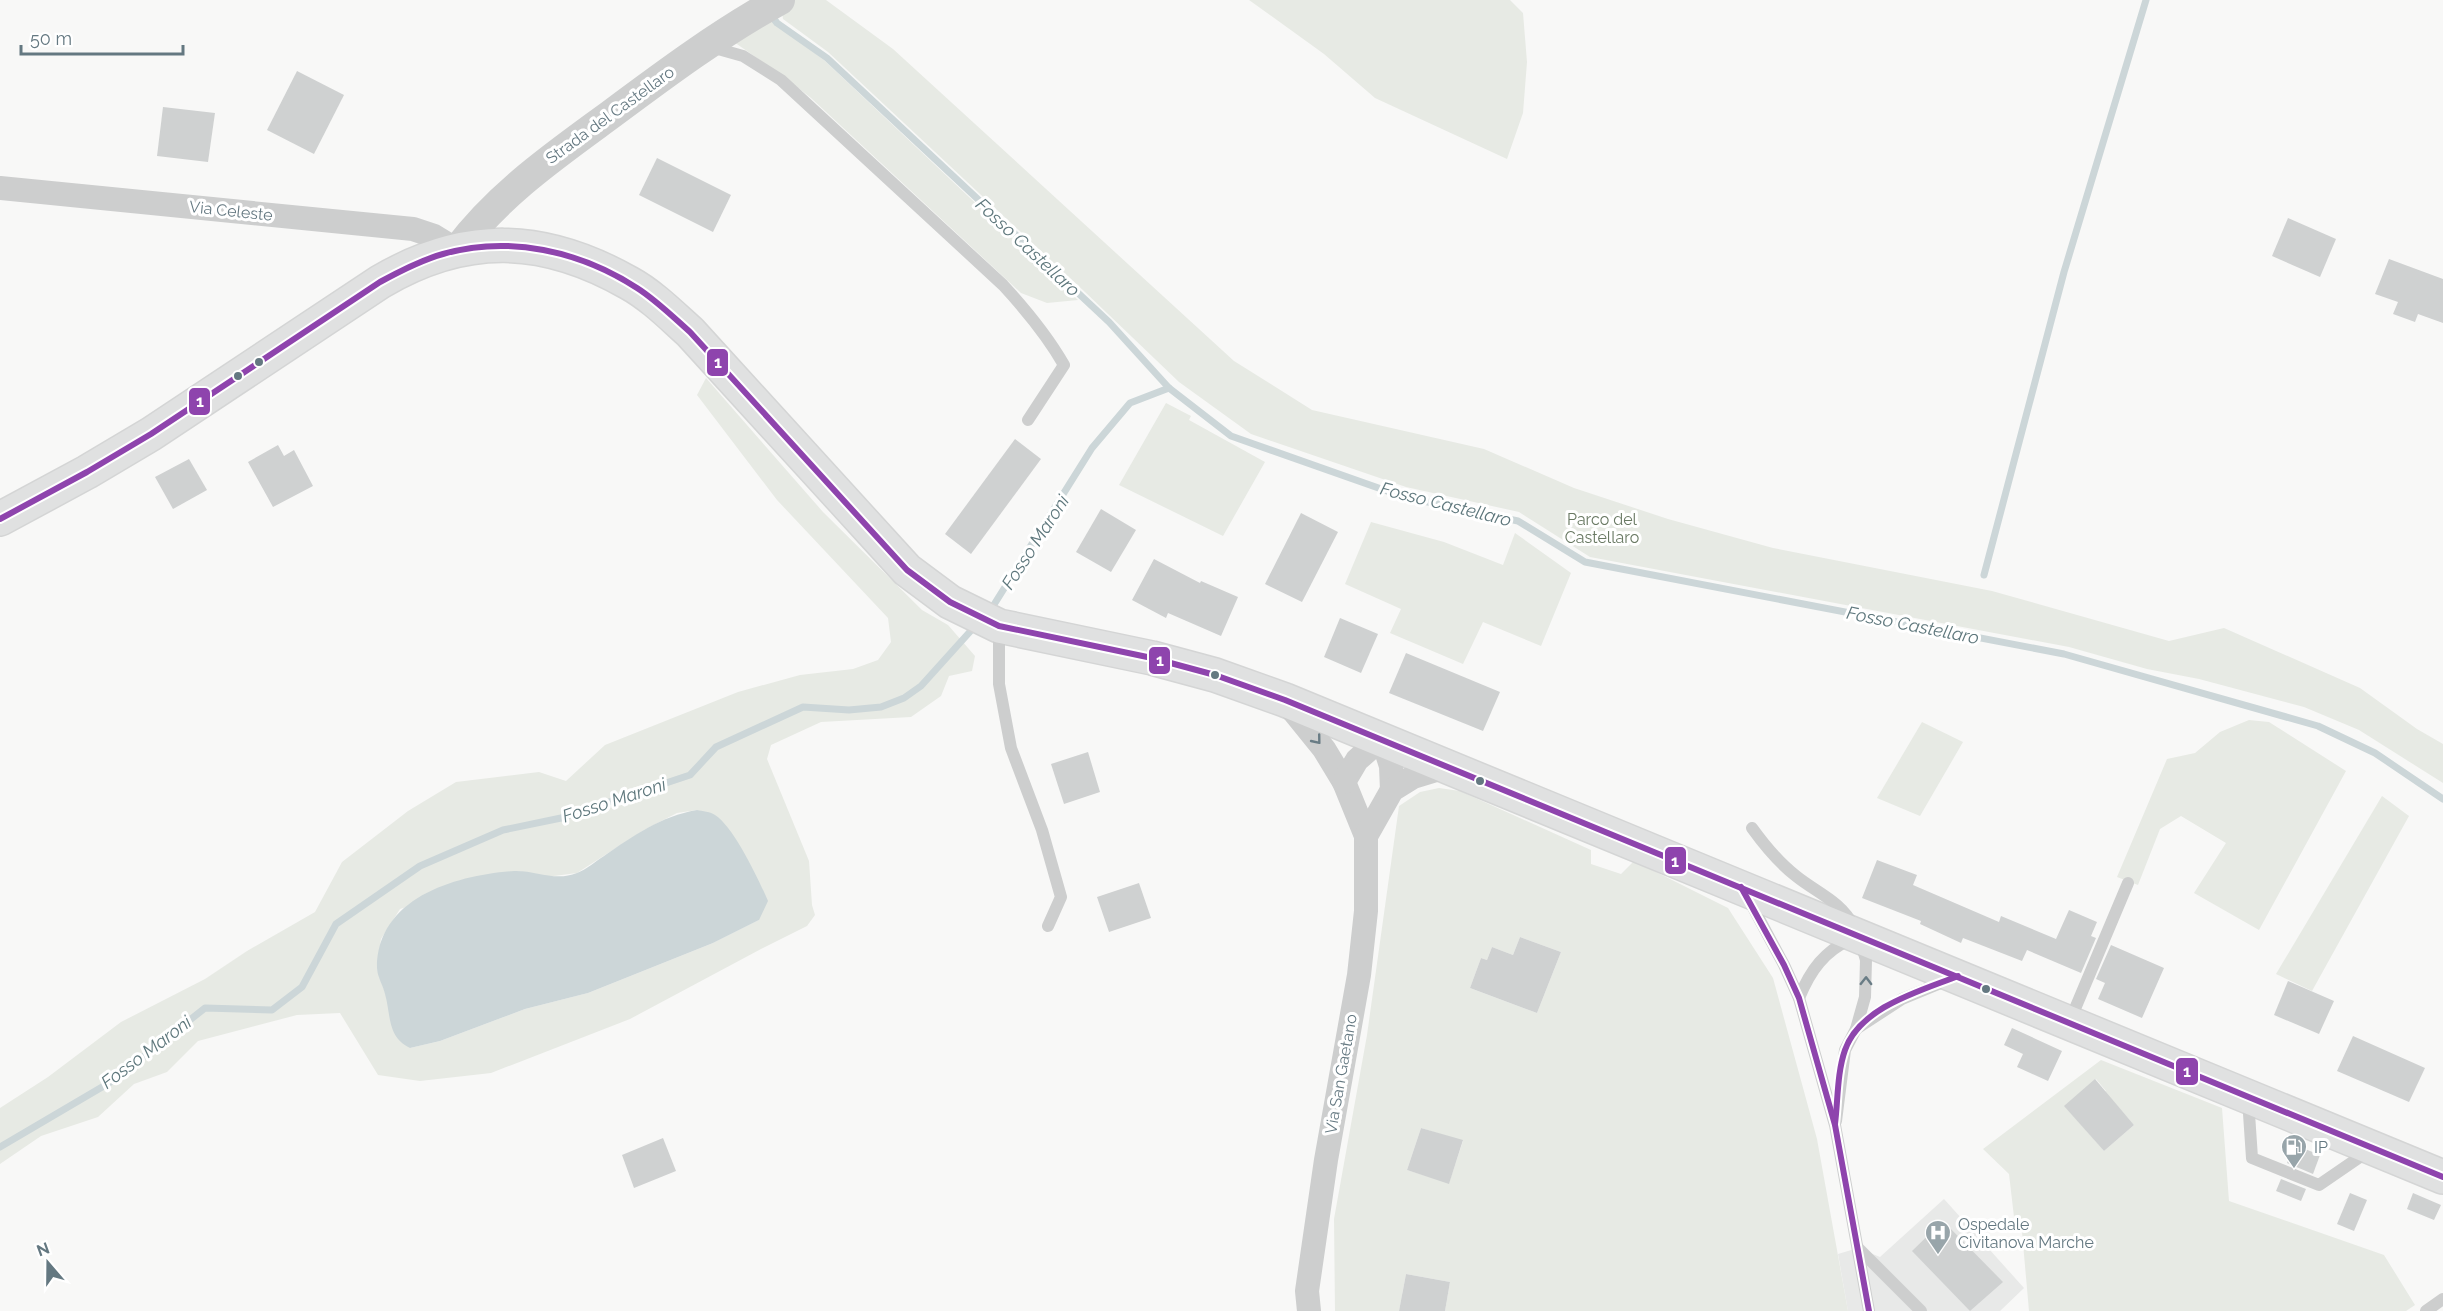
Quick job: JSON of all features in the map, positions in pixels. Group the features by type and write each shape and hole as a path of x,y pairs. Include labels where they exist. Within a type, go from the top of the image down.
{"main road":[{"path":"0,519 151,434 398,271 416,262 487,244 530,248 561,255 630,283 663,308 690,332 908,570 950,602 999,627 1152,658 1215,675 1285,700 1382,738 2443,1177"}],"street":[{"name":"Strada del Castellaro","path":"457,250 474,227 525,177 704,45 780,0"},
{"name":"Via Celeste","path":"0,188 413,229 434,237 457,250"},
{"name":"Via San Gaetano","path":"1285,700 1324,749 1344,782 1366,836 1366,911 1359,975 1321,1192 1307,1291 1309,1311"},
{"path":"1344,782 1357,760 1382,738 1391,766 1392,790 1413,777 1449,766"},
{"name":"Via San Gaetano","path":"1366,836 1392,790"}],"lane":[{"path":"704,45 743,56 781,80 1003,285 1028,312 1051,342 1064,365 1028,420"},
{"path":"999,627 999,684 1011,748 1042,830 1061,897 1048,926"},
{"path":"1752,828 1766,848 1780,862 1797,877 1840,906 1857,934 1866,960 1866,997 1856,1029 1845,1050 1835,1125"},
{"path":"2069,1023 2128,883"},
{"path":"1741,887 1784,964 1798,998 1835,1125 1869,1311"},
{"path":"1798,998 1817,963 1828,952 1857,934"},
{"path":"1856,1029 1902,999 1958,976"},
{"path":"2248,1097 2252,1158 2319,1185 2372,1148"},
{"path":"1858,1248 1921,1311"},
{"path":"2426,1311 2443,1299"}],"shaded area":[{"path":"697,810 713,814 722,821 745,855 768,901 759,920 713,943 588,993 525,1009 440,1041 410,1048 397,1038 391,1025 377,968 381,944 390,923 405,907 424,894 446,885 492,873 522,871 561,876 577,873 659,822"},
{"name":"Ospedale Civitanova Marche","path":"1944,1199 2024,1288 2000,1311 1848,1311 1838,1254 1858,1248 1880,1257"}],"green space":[{"name":"Parco del Castellaro","path":"780,0 826,0 893,49 1234,361 1312,410 1484,449 1574,488 1668,519 1773,548 1992,591 2169,641 2224,628 2360,688 2417,729 2443,744 2443,783 2359,730 2304,707 2199,679 2147,669 2069,647 1590,557 1519,512 1406,487 1251,434 1179,382 828,52 783,19"},
{"path":"1249,0 1510,0 1523,13 1527,62 1523,113 1507,159 1375,98 1324,54"},
{"path":"770,20 824,60 1078,300 1047,303 1021,293 811,98 734,42"},
{"path":"706,378 823,512 922,610 948,625 975,656 972,671 949,676 941,696 911,717 821,722 771,745 767,759 809,861 812,905 815,915 807,926 630,1019 491,1073 420,1081 378,1075 340,1013 297,1015 198,1041 167,1072 134,1084 98,1117 41,1136 0,1164 0,1108 48,1077 121,1022 205,979 247,951 315,912 342,862 408,811 456,782 539,772 566,781 605,745 738,692 800,675 853,669 878,660 891,642 888,618 777,500 697,395","holes":["697,810 759,920 713,943 588,993 525,1009 440,1041 410,1048 377,970 381,939 400,909 518,871 546,877 577,873 644,830 677,813"]},
{"path":"1166,403 1191,416 1189,420 1265,462 1223,536 1119,485"},
{"path":"1371,522 1444,542 1503,565 1515,533 1571,573 1541,646 1483,622 1463,664 1390,633 1401,609 1345,584"},
{"path":"2249,720 2269,722 2346,771 2259,930 2194,893 2226,843 2181,816 2160,829 2138,885 2117,877 2167,759 2195,753 2220,732"},
{"path":"1922,722 1963,742 1920,816 1877,798"},
{"path":"1439,788 1460,791 1591,850 1591,864 1621,874 1634,861 1728,908 1773,978 1817,1139 1848,1311 1445,1311 1450,1282 1406,1274 1399,1311 1335,1311 1334,1219 1367,1035 1399,806 1420,792","holes":["1520,937 1561,952 1537,1013 1470,988 1481,958 1487,960 1492,947 1513,955","1421,1128 1463,1141 1449,1183 1407,1170"]},
{"path":"2382,796 2409,816 2312,991 2276,974"},
{"path":"2101,1060 2222,1108 2229,1201 2384,1255 2415,1305 2406,1311 2029,1311 2022,1232 2014,1217 2009,1174 1983,1149","holes":["2096,1079 2106,1091 2085,1109 2113,1101 2134,1125 2104,1151 2065,1106"]}],"building":[{"path":"297,71 344,95 314,154 267,130"},
{"path":"163,107 215,113 208,162 157,156"},
{"path":"657,158 731,195 713,232 639,195"},
{"path":"2288,218 2336,239 2320,277 2272,256"},
{"path":"2389,259 2443,279 2443,323 2418,314 2415,322 2393,314 2398,302 2375,294"},
{"path":"1015,439 1041,459 971,554 945,534"},
{"path":"278,445 284,456 294,450 313,486 273,507 248,462"},
{"path":"189,459 207,490 173,509 155,477"},
{"path":"1101,509 1136,530 1111,572 1076,552"},
{"path":"1301,513 1338,532 1302,602 1265,584"},
{"path":"1154,559 1200,583 1201,581 1238,597 1221,636 1168,613 1166,618 1132,600"},
{"path":"1340,618 1378,634 1361,673 1324,657"},
{"path":"1406,653 1500,692 1483,731 1389,693"},
{"path":"1088,752 1100,792 1064,804 1051,764"},
{"path":"1877,860 1917,875 1913,885 1999,922 2001,916 2056,939 2069,910 2097,922 2091,936 2096,938 2081,973 2027,950 2022,961 1963,938 1961,943 1920,924 1921,921 1862,898"},
{"path":"1139,883 1151,918 1109,932 1097,897"},
{"path":"1520,937 1561,952 1537,1013 1470,988 1481,958 1487,960 1492,947 1513,955"},
{"path":"2111,945 2164,968 2142,1018 2098,999 2105,983 2096,979"},
{"path":"2288,981 2334,1001 2319,1034 2274,1015"},
{"path":"2012,1028 2062,1051 2048,1081 2017,1067 2023,1054 2004,1045"},
{"path":"2353,1036 2425,1068 2409,1102 2337,1071"},
{"path":"2095,1079 2134,1125 2104,1151 2064,1106"},
{"path":"1421,1128 1463,1140 1449,1184 1407,1170"},
{"path":"663,1138 676,1171 634,1188 622,1155"},
{"path":"2295,1145 2320,1155 2313,1174 2287,1163"},
{"path":"2281,1179 2306,1189 2301,1201 2276,1191"},
{"path":"2350,1193 2367,1200 2354,1231 2337,1224"},
{"path":"2413,1193 2441,1205 2434,1220 2407,1209"},
{"path":"1943,1221 2003,1282 1970,1311 1912,1251"},
{"path":"1406,1274 1450,1282 1445,1311 1399,1311"}],"waterway":[{"path":"1984,575 2064,272 2146,0"},
{"name":"Fosso Castellaro","path":"770,14 777,23 827,58 1109,322 1169,388 1231,436 1404,497 1518,521 1585,562 2064,654 2318,726 2375,753 2443,799"},
{"name":"Fosso Maroni","path":"990,611 1092,448 1130,403 1169,388"},
{"name":"Fosso Maroni","path":"0,1147 114,1080 205,1008 272,1010 302,987 336,924 420,866 503,830 561,818 690,775 716,747 803,707 849,710 881,707 904,698 921,686 976,625"}],"transit line":[{"name":"1","path":"0,519 151,434 380,282 411,266 443,254 468,248 493,246 543,250 568,256 615,275 658,303 690,332 907,570 950,602 999,626 1152,658 1215,675 1285,700 2443,1177"},
{"name":"1","path":"1741,887 1784,965 1799,998 1835,1125 1869,1311"},
{"name":"1","path":"1835,1124 1840,1068 1845,1050 1853,1035 1864,1022 1893,1002 1958,976"}],"place":[{"name":"IP","path":"2294,1170"},
{"name":"Ospedale Civitanova Marche","path":"1938,1256"}]}
